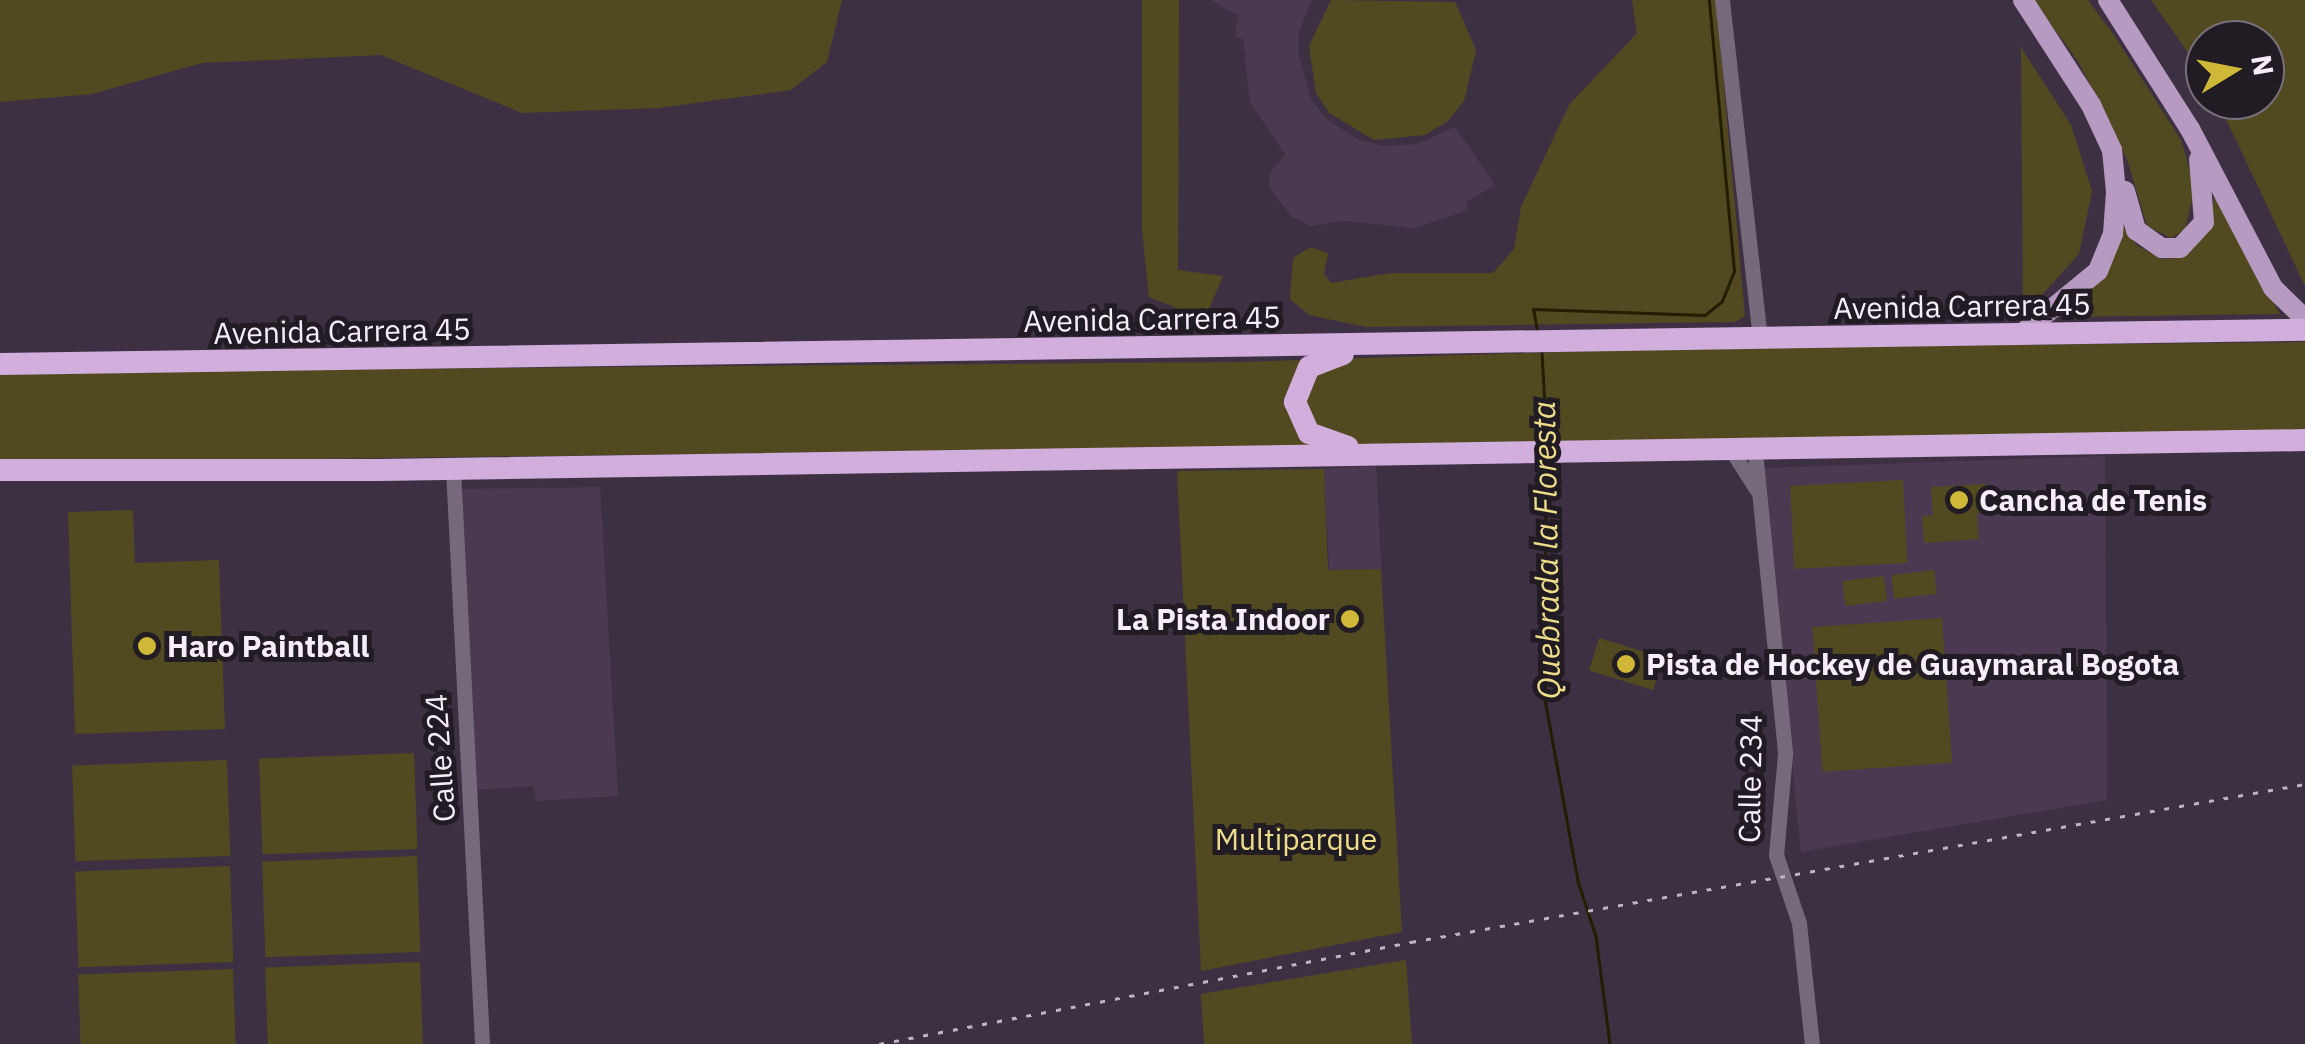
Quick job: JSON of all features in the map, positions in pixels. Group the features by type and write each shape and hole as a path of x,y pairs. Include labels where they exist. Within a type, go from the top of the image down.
{"highway":[{"name":"Avenida Carrera 45","path":"0,364 2305,330"},
{"path":"1419,454 1316,438 1297,416 1295,394 1309,367 1328,358 1426,345"},
{"path":"0,470 453,469 2305,440"}],"main road":[{"path":"2024,0 2112,150 2136,230 2162,248 2180,248 2195,238 2206,204 2190,129"},
{"path":"2108,0 2190,129 2272,288 2305,319"},
{"path":"2020,335 2098,270 2115,213 2112,150"}],"street":[{"path":"1722,0 1760,340"},
{"path":"1743,451 1758,492"},
{"name":"Calle 234","path":"1743,451 1758,492 1785,754 1776,856 1799,923 1812,1044"},
{"name":"Calle 224","path":"453,469 482,1044"}],"shaded area":[{"path":"1211,0 1312,0 1299,32 1299,56 1311,99 1325,118 1357,139 1384,146 1417,144 1455,127 1495,185 1466,202 1469,210 1415,228 1343,221 1310,226 1292,217 1270,188 1270,173 1285,154 1250,103 1243,39 1235,37 1238,16"},
{"path":"2105,456 2107,800 1801,852 1763,468"},
{"path":"1376,466 1381,569 1329,572 1324,469"},
{"path":"600,487 618,796 536,801 533,786 477,790 456,489"}],"green space":[{"path":"0,0 842,0 827,62 791,90 658,108 522,113 381,55 202,63 92,94 0,102"},
{"path":"1142,0 1179,0 1178,270 1223,276 1206,316 1187,323 1179,309 1149,297 1142,230"},
{"path":"1331,0 1455,2 1476,50 1464,101 1448,121 1425,135 1374,140 1329,113 1316,93 1309,46"},
{"path":"1632,0 1716,0 1745,316 1735,322 1366,327 1309,315 1290,299 1293,258 1310,247 1328,253 1324,274 1331,283 1391,273 1493,273 1514,249 1521,207 1569,105 1637,33"},
{"path":"2033,0 2088,0 2114,35 2181,140 2195,187 2185,230 2171,238 2147,226 2128,162 2078,61"},
{"path":"2151,0 2305,0 2305,286 2226,120 2285,120 2285,20 2185,20 2185,48"},
{"path":"2021,47 2071,125 2092,191 2079,254 2023,316"},
{"path":"2215,191 2280,314 2056,317 2090,291 2122,213 2136,245 2162,259 2180,258 2209,230"},
{"path":"2305,342 2305,433 0,463 0,372 1241,362 1690,348"},
{"name":"Multiparque","path":"1324,469 1328,570 1381,569 1402,932 1201,971 1177,471"},
{"path":"1903,480 1907,563 1794,569 1790,486"},
{"path":"1986,484 1988,512 1977,513 1979,539 1924,543 1922,516 1933,515 1931,487"},
{"name":"Haro Paintball","path":"133,510 135,563 219,560 225,729 75,734 68,512"},
{"path":"1934,570 1937,594 1894,599 1891,575"},
{"path":"1884,576 1887,601 1845,606 1842,581"},
{"path":"1942,618 1952,763 1822,772 1812,627"},
{"name":"Pista de Hockey de Guaymaral Bogota","path":"1599,638 1663,658 1653,690 1589,671"},
{"path":"414,753 417,849 262,854 259,758"},
{"path":"227,760 230,856 75,861 72,765"},
{"path":"417,856 420,952 265,957 262,861"},
{"path":"230,866 233,962 78,967 75,871"},
{"path":"1406,960 1412,1044 1204,1044 1201,994"},
{"path":"420,962 423,1044 268,1044 265,967"},
{"path":"233,969 236,1044 81,1044 78,974"}],"waterway":[{"name":"Quebrada la Floresta","path":"1537,331 1533,309 1705,315 1722,301 1734,271 1709,0"},
{"name":"Quebrada la Floresta","path":"1542,353 1547,440"},
{"name":"Quebrada la Floresta","path":"1546,463 1545,699 1578,881 1596,936 1610,1044"}],"railway":[{"path":"879,1044 1411,942 2305,784"}],"place":[{"name":"Cancha de Tenis","path":"1959,500"},
{"name":"La Pista Indoor","path":"1350,619"},
{"name":"Haro Paintball","path":"147,646"},
{"name":"Pista de Hockey de Guaymaral Bogota","path":"1626,664"}]}
